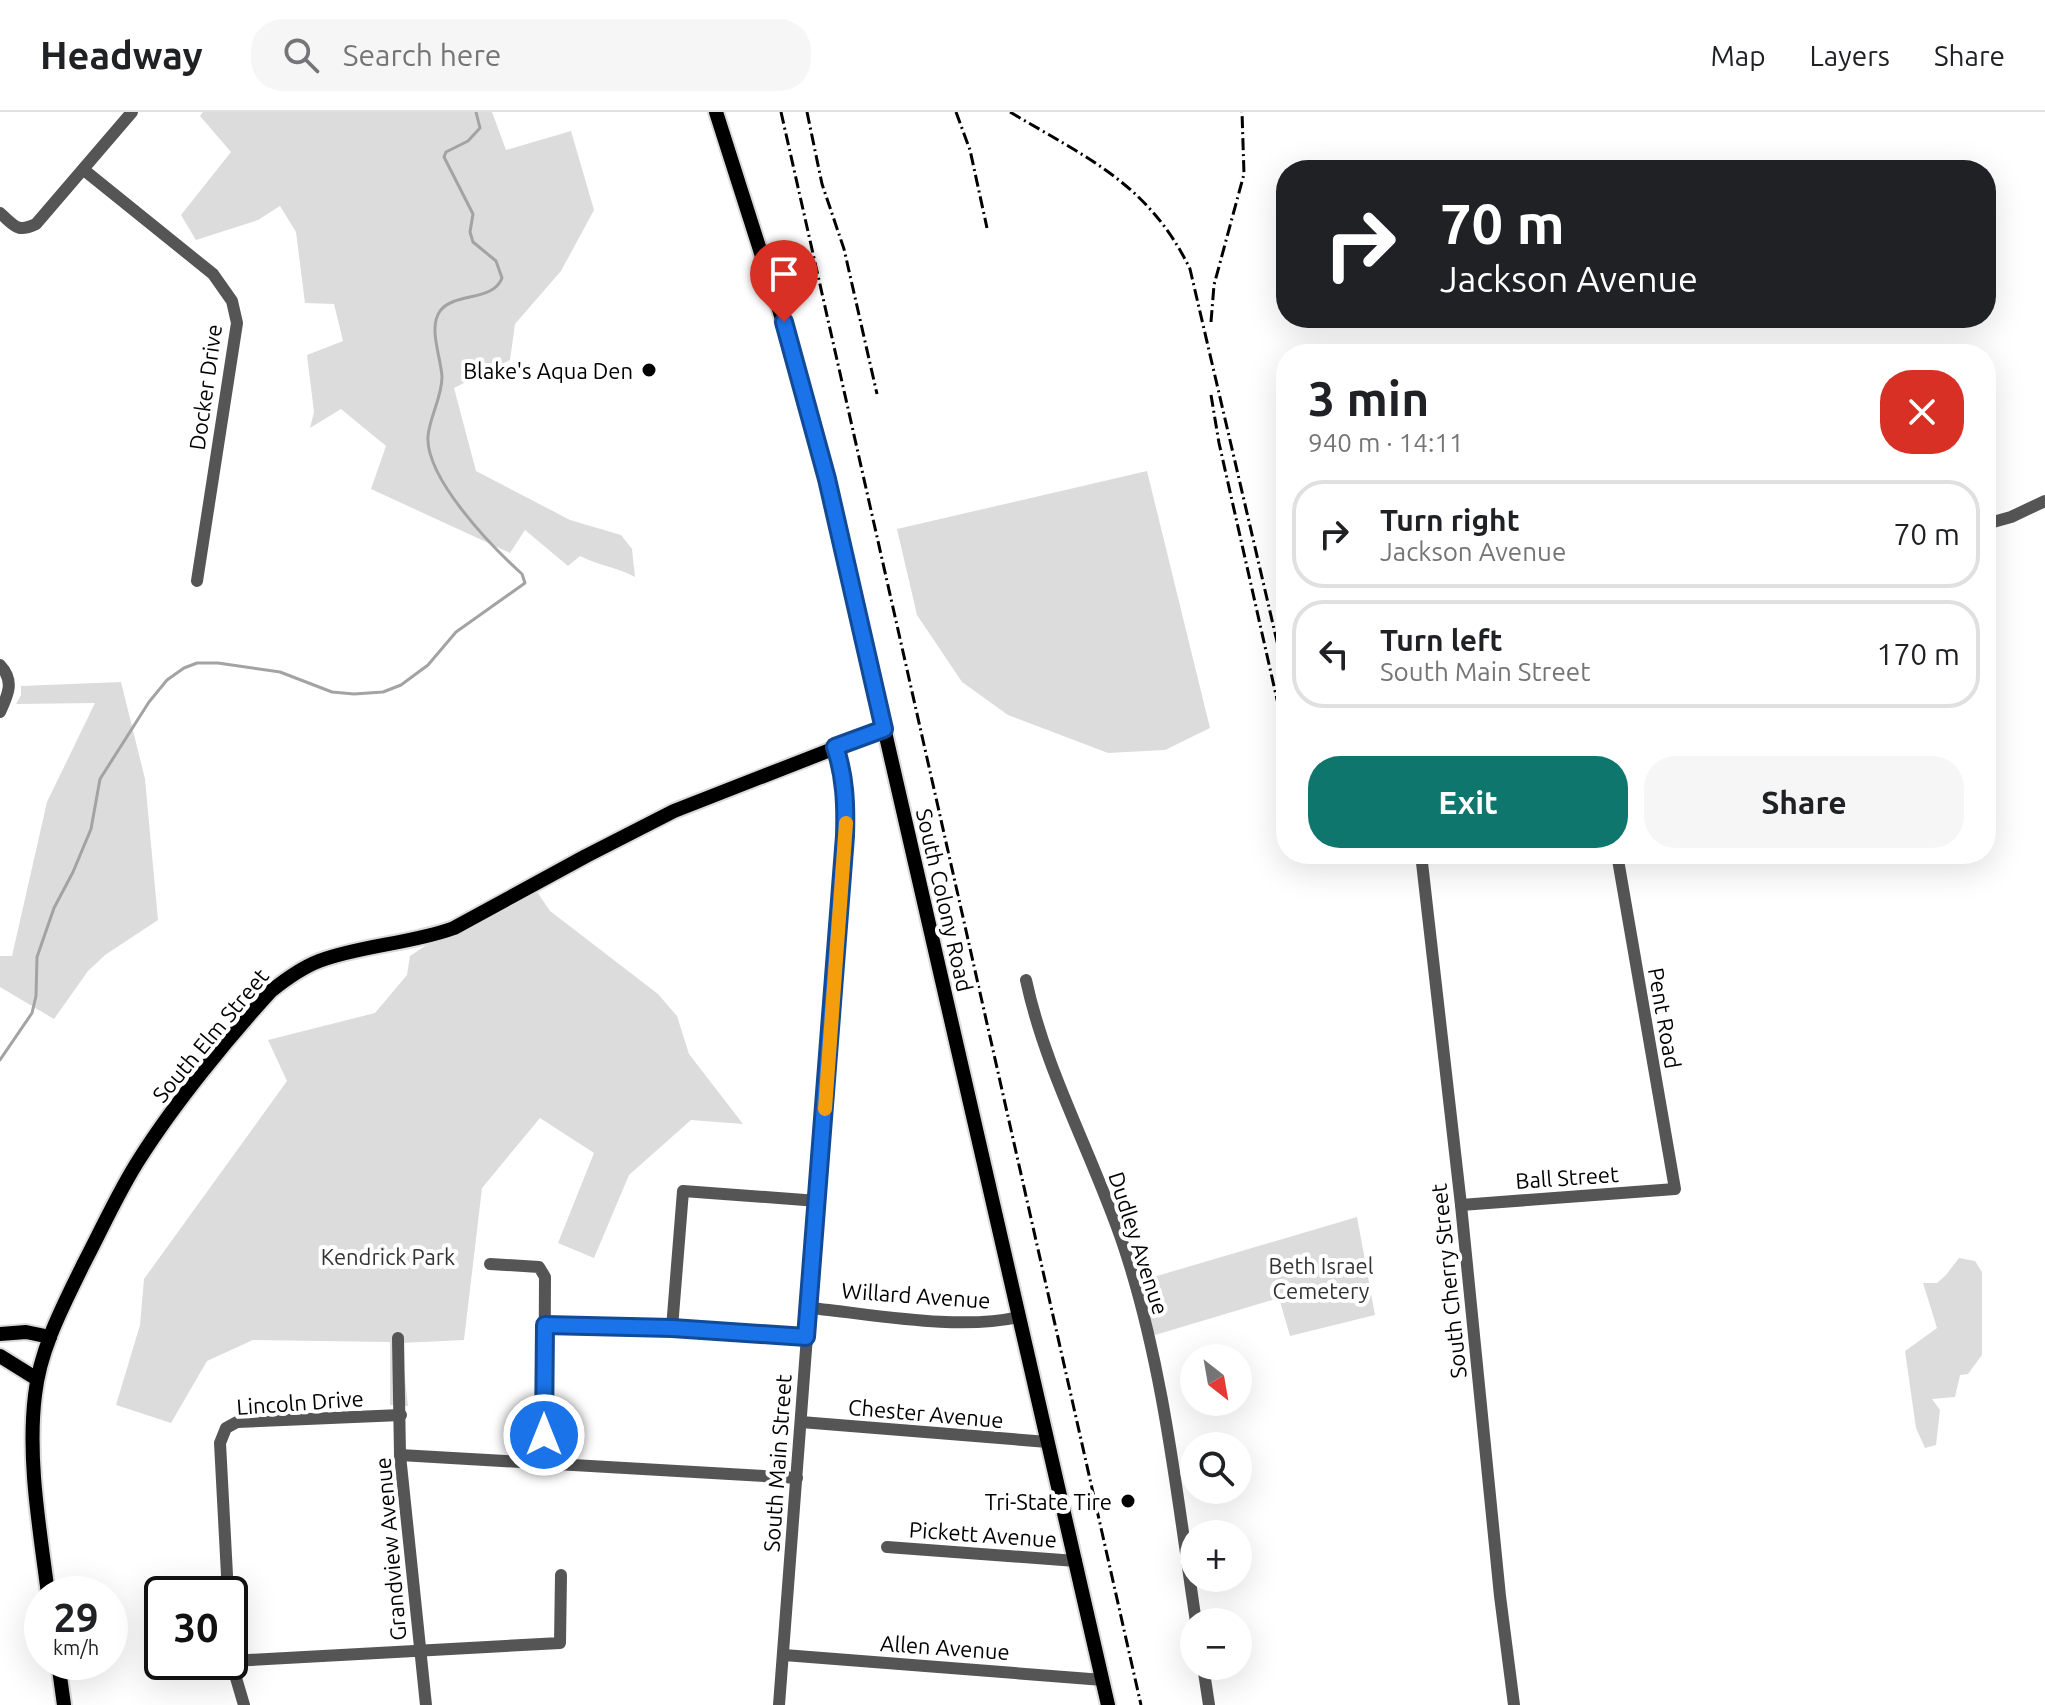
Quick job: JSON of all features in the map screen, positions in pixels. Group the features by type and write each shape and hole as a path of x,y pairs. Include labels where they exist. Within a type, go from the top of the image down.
{"main road":[{"name":"South Colony Road","path":"716,112 804,389 830,488 1108,1705"},
{"name":"South Elm Street","path":"46,1576 33,1443 37,1379 50,1337 126,1181 148,1146 260,1004 289,977 305,967 332,957 434,936 454,928 689,804 884,729"},
{"path":"0,1334 26,1332 50,1337"},
{"path":"0,1356 37,1379"},
{"path":"61,1680 64,1705"}],"street":[{"path":"0,213 18,228 25,229 36,224 132,112"},
{"name":"Docker Drive","path":"84,170 213,274 232,301 237,323 197,581"},
{"path":"1996,521 2045,501"},
{"path":"0,665 9,678 10,691 0,712"},
{"name":"South Main Street","path":"779,1705 845,836 846,803 841,765 835,747"},
{"name":"South Cherry Street","path":"1422,864 1514,1705"},
{"name":"Pent Road","path":"1619,864 1675,1189"},
{"name":"Dudley Avenue","path":"1026,980 1039,1033 1111,1210 1136,1289 1158,1381 1194,1608"},
{"name":"Ball Street","path":"1461,1205 1675,1189"},
{"path":"672,1328 683,1191 818,1201"},
{"path":"490,1264 539,1267 543,1271 544,1462"},
{"name":"Willard Avenue","path":"810,1308 949,1321 1003,1321 1019,1317"},
{"path":"545,1325 672,1328 806,1337"},
{"name":"Grandview Avenue","path":"398,1338 400,1455 426,1705"},
{"name":"Lincoln Drive","path":"227,1576 220,1443 226,1428 237,1422 401,1415"},
{"name":"Chester Avenue","path":"801,1422 1048,1442"},
{"path":"400,1455 797,1478"},
{"name":"Pickett Avenue","path":"887,1547 1076,1561"},
{"path":"248,1660 560,1643 561,1575"},
{"name":"Allen Avenue","path":"784,1655 1103,1680"},
{"path":"237,1680 244,1705"},
{"path":"1205,1680 1209,1705"}],"green space":[{"path":"203,112 492,112 506,150 571,131 594,210 561,271 515,324 510,360 454,388 476,471 570,520 621,535 632,549 635,577 580,556 568,566 525,530 510,553 371,489 386,446 341,409 310,428 314,412 307,355 343,341 334,304 305,303 296,232 280,206 258,220 196,240 181,215 231,152 200,116"},
{"path":"1147,471 1210,728 1165,750 1108,753 1008,715 962,682 917,615 897,529"},
{"path":"121,682 145,779 158,920 105,955 88,971 54,1019 0,987 0,956 12,956 47,802 95,703 16,704 21,695 21,686"},
{"name":"Kendrick Park","path":"537,892 550,911 658,994 677,1016 689,1054 743,1124 691,1120 629,1175 594,1258 558,1243 594,1153 540,1118 482,1188 464,1340 401,1343 408,1406 390,1405 390,1342 253,1340 207,1361 171,1423 116,1405 140,1325 144,1279 287,1081 268,1040 375,1013 407,975 410,956 425,946 479,924"},
{"name":"Beth Israel Cemetery","path":"1357,1217 1375,1315 1290,1336 1279,1298 1155,1335 1140,1281"},
{"path":"1959,1258 1975,1261 1982,1272 1982,1355 1968,1374 1960,1375 1955,1397 1932,1399 1940,1410 1936,1445 1925,1448 1916,1428 1905,1351 1937,1328 1923,1283 1937,1283"}],"waterway":[{"path":"0,1060 32,1013 36,996 37,957 54,908 91,829 100,779 149,702 167,680 197,663 218,663 280,672 332,692 383,692 401,685 428,665 456,632 525,583 522,574 478,530 449,491 430,453 428,436 442,377 435,334 440,311 454,301 490,291 502,278 496,261 473,242 470,232 473,214 444,157 446,152 468,141 480,128 476,112"}],"railway":[{"path":"781,112 1141,1705"},
{"path":"807,112 822,184 844,249 877,394"},
{"path":"956,112 970,150 987,228"},
{"path":"1010,112 1090,159 1135,194 1174,240 1190,269 1276,637"},
{"path":"1211,322 1214,285 1244,174 1242,112"},
{"path":"1211,395 1276,695"}],"slow traffic":[{"path":"825,1109 846,823"}],"place":[{"name":"Blake's Aqua Den","path":"649,370"},
{"name":"Tri-State Tire","path":"1128,1501"}],"route":[{"path":"544,1435 545,1325 672,1328 806,1337 845,836 846,803 841,765 835,747 884,729 827,479 784,322"}]}
